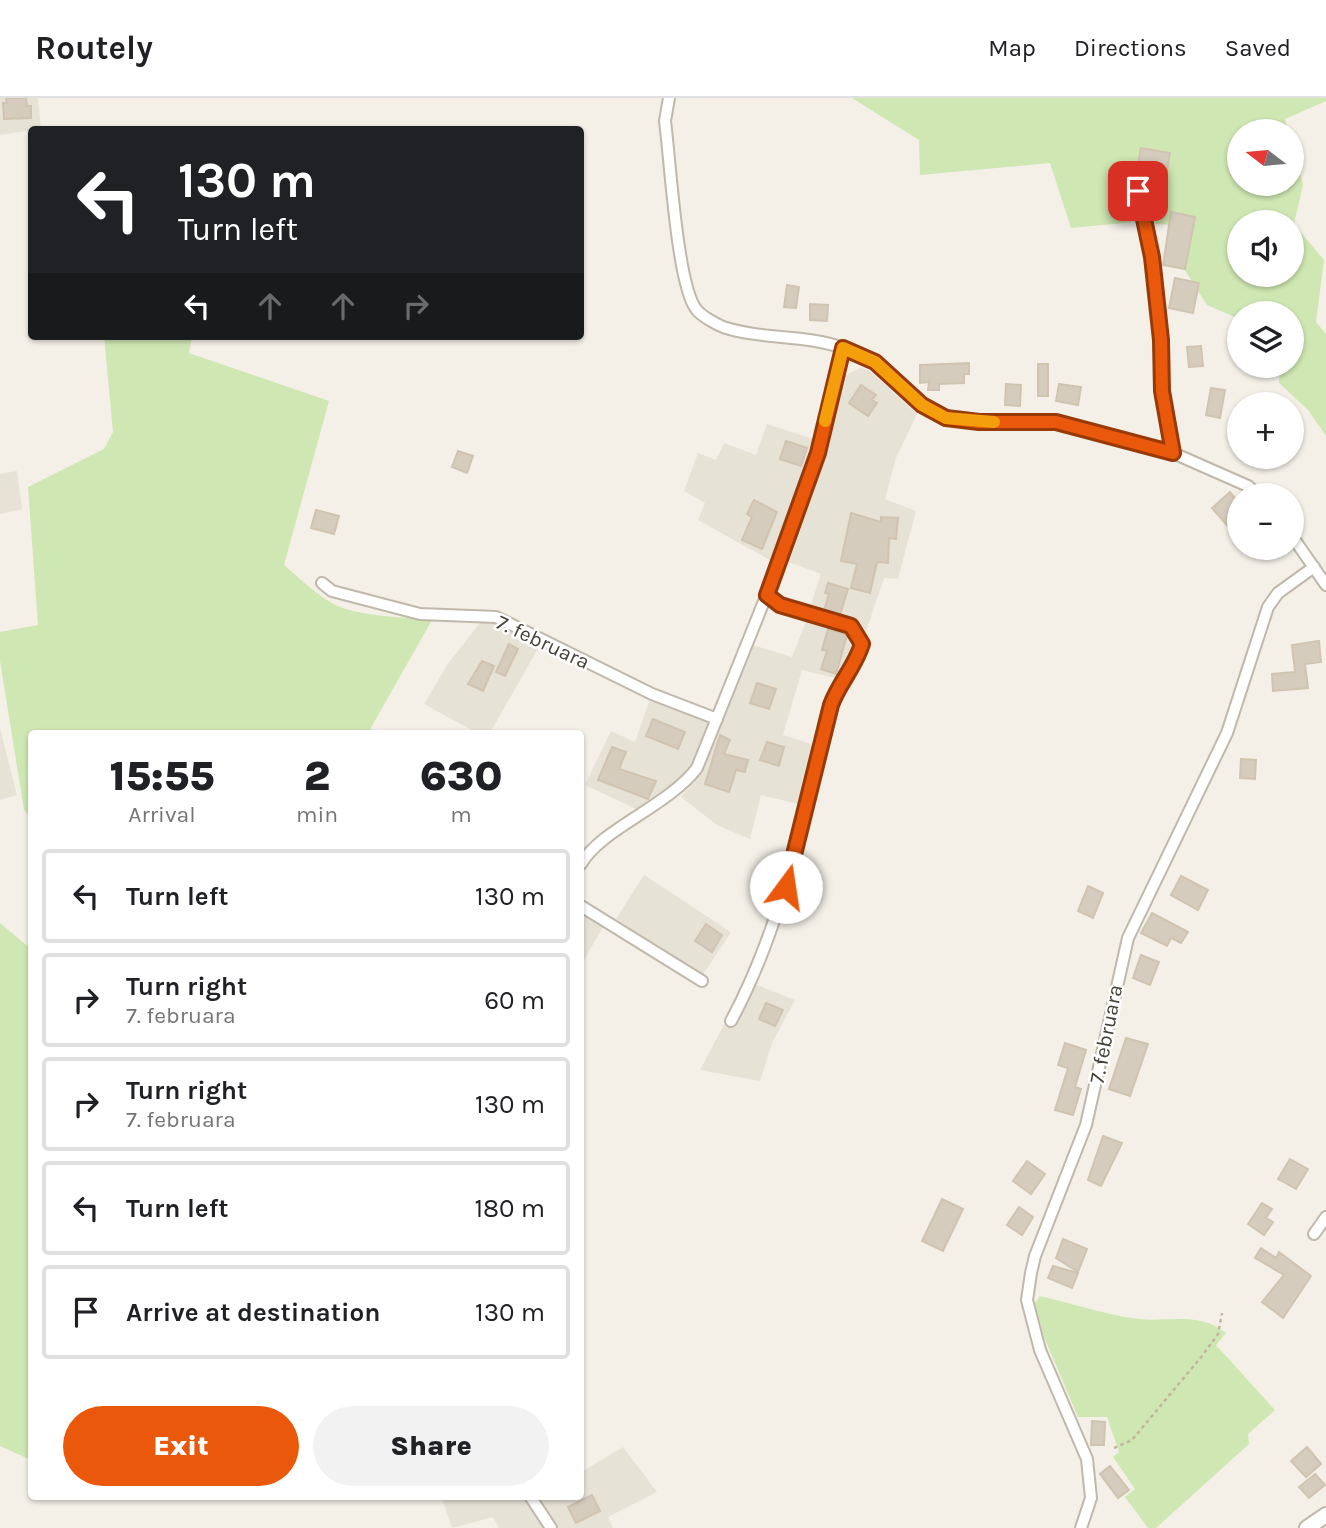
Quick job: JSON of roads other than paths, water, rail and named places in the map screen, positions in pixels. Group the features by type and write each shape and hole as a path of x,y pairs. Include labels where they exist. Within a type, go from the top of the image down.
{"street":[{"path":"669,98 665,121 684,280 696,310 720,326 765,337 817,338 843,348 875,362 922,405 946,418 979,422 1056,422 1173,453 1241,483"},
{"path":"1138,191 1152,257 1161,340 1162,391 1173,453"},
{"path":"584,861 605,840 677,792 697,768 767,595 818,453 843,348"},
{"path":"1304,553 1326,585"},
{"name":"7. februara","path":"1083,1526 1091,1498 1087,1459 1040,1350 1029,1311 1027,1300 1035,1256 1086,1125 1128,938 1227,733 1268,607 1278,593 1314,567"},
{"name":"7. februara","path":"322,583 332,591 420,614 496,617 662,699 717,719"},
{"path":"732,1021 757,970 786,887 831,705 841,682 855,663 862,644 851,626 780,605 767,595"},
{"path":"584,908 702,981"},
{"path":"1314,1234 1326,1217"},
{"path":"533,1500 551,1528"},
{"path":"1307,1528 1326,1515"}]}
